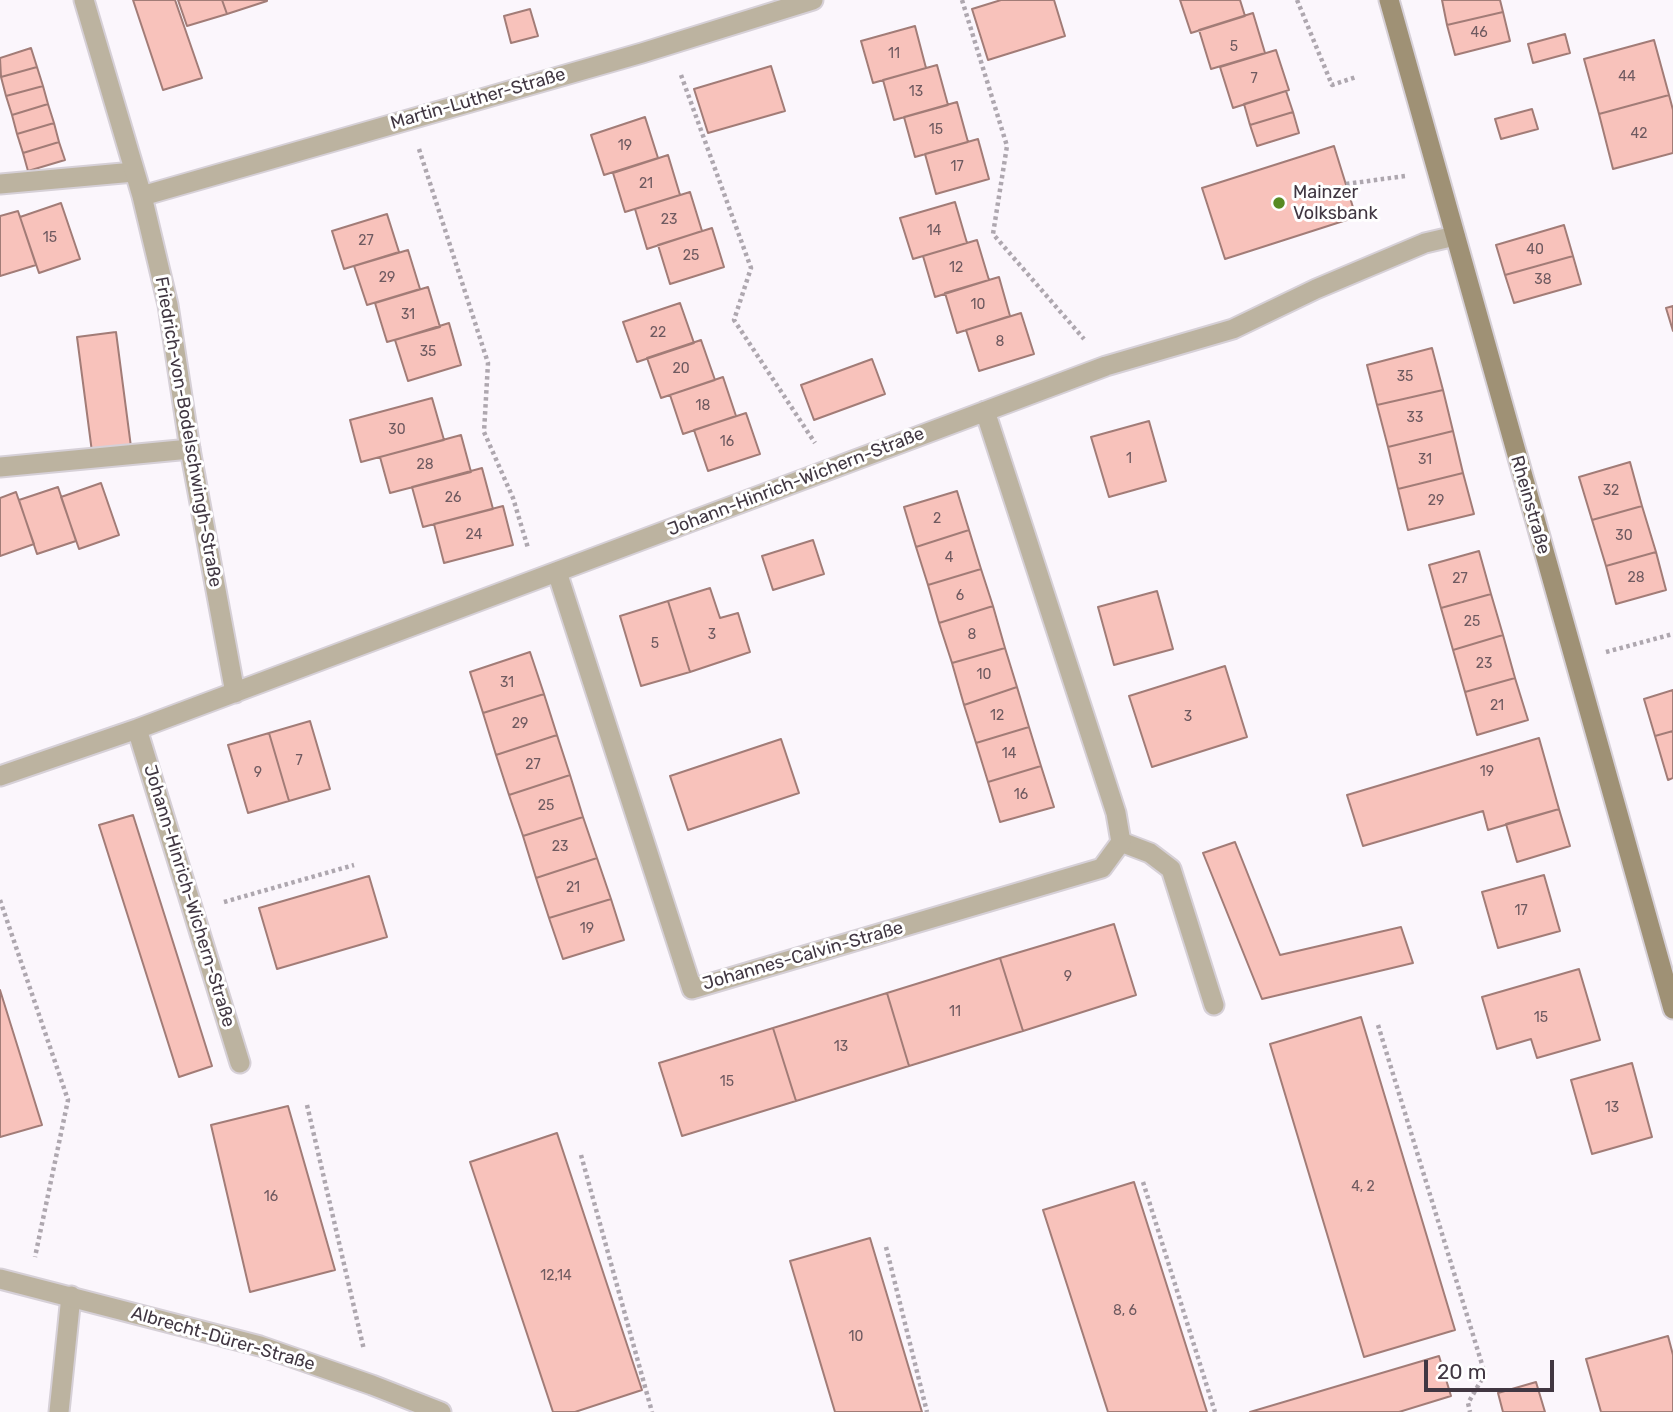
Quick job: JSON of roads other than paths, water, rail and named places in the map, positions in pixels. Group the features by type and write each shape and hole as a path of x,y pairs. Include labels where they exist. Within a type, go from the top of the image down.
{"main road":[{"name":"Rheinstraße","path":"1388,0 1673,1009"}],"street":[{"name":"Friedrich-von-Bodelschwingh-Straße","path":"84,0 142,196 168,305 190,449 235,693"},
{"name":"Martin-Luther-Straße","path":"142,196 670,44 813,0"},
{"path":"0,184 134,172"},
{"name":"Johann-Hinrich-Wichern-Straße","path":"0,776 235,693 1106,366 1233,329 1316,289 1425,243 1455,236"},
{"path":"985,411 1116,813 1121,842 1150,853 1171,869 1214,1004"},
{"path":"0,467 190,449"},
{"name":"Johannes-Calvin-Straße","path":"548,575 692,989 1102,868 1121,842"},
{"name":"Johann-Hinrich-Wichern-Straße","path":"137,729 240,1063"},
{"name":"Albrecht-Dürer-Straße","path":"0,1279 260,1346 441,1412"},
{"path":"59,1412 71,1296"}],"place":[{"name":"Mainzer Volksbank","path":"1279,203"}]}
